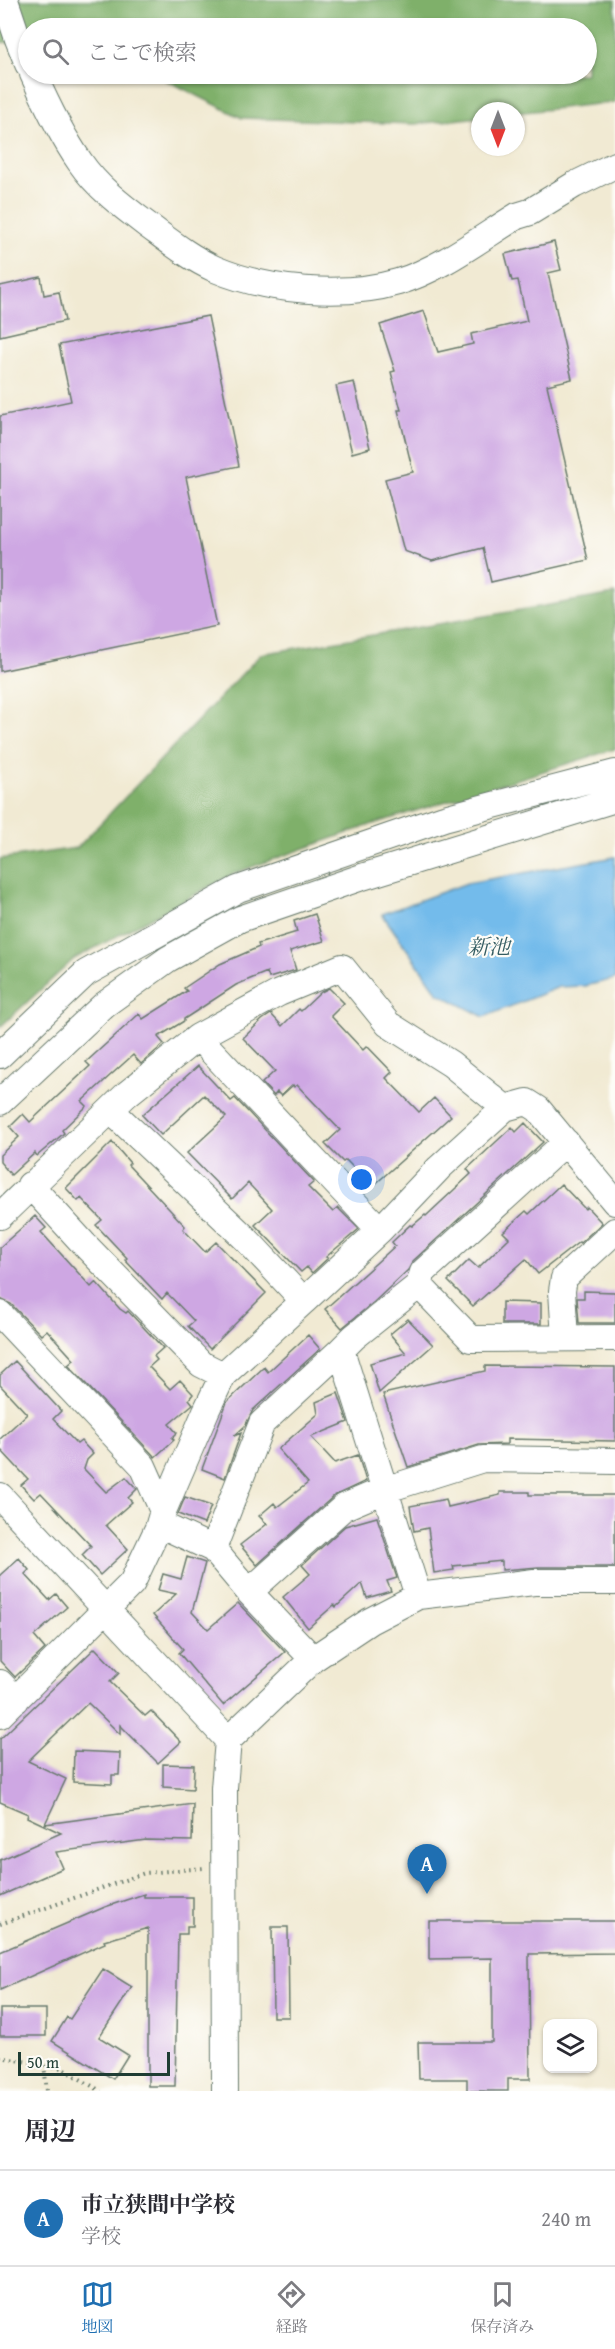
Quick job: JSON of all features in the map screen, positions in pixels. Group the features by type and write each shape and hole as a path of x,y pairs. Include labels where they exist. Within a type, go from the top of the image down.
{"street":[{"path":"5,0 18,39"},
{"path":"38,84 80,163 116,202 183,251 214,268 260,284 313,289 364,289 400,282 442,263 518,216 530,212 574,185 615,165"},
{"path":"0,1055 86,973 238,889 444,818 615,773"},
{"path":"0,1102 104,1005 168,959 240,919 362,877 615,799"},
{"path":"0,1216 128,1094 198,1037 279,993 342,967 388,1024 451,1064 505,1108"},
{"path":"198,1037 380,1230"},
{"path":"5,1699 132,1583 206,1411 224,1376 380,1230 439,1168 505,1108 527,1102 538,1109 615,1202"},
{"path":"113,1109 120,1119 246,1239 304,1301"},
{"path":"213,1549 262,1424 354,1337 419,1286 423,1272 566,1142"},
{"path":"30,1185 83,1244 201,1364 224,1376"},
{"path":"565,1338 562,1291 564,1278 615,1231"},
{"path":"419,1286 471,1339 615,1338"},
{"path":"0,1314 143,1466 161,1520 170,1529 213,1549 249,1592 313,1659"},
{"path":"341,1350 418,1596"},
{"path":"249,1592 344,1508 385,1490 483,1459 615,1461"},
{"path":"0,1496 228,1740"},
{"path":"225,2091 224,1788 228,1740 313,1659 370,1621 418,1596 534,1582 615,1582"}],"path":[{"path":"0,1924 145,1873 225,1866"},
{"path":"0,2057 61,2068 100,2091"},
{"path":"44,2065 47,2091"}],"green space":[{"path":"0,0 615,0 615,102 525,112 525,102 471,102 471,118 415,124 242,118 174,84 597,84 597,18 18,18 18,43 0,42"},
{"path":"615,594 615,749 370,825 235,873 74,959 0,1027 0,859 77,848 261,654"}],"water":[{"name":"新池","path":"615,857 615,979 585,986 559,987 484,1017 438,993 382,914 467,883"}],"building":[{"path":"554,242 561,270 548,273 572,379 547,385 588,560 491,582 483,548 432,561 404,551 385,479 413,472 391,372 395,371 380,325 424,311 438,352 473,344 471,334 527,321 518,280 512,281 505,254"},
{"path":"41,277 44,295 59,292 65,321 0,336 0,286"},
{"path":"208,316 239,466 186,477 217,626 0,671 0,416 71,401 59,345"},
{"path":"354,382 370,448 352,453 336,386"},
{"path":"315,914 324,941 290,951 296,970 269,978 267,972 236,985 158,1037 164,1044 141,1064 133,1055 82,1101 87,1106 62,1130 64,1133 37,1156 35,1153 11,1175 0,1162 0,1155 19,1137 10,1127 23,1114 30,1122 90,1066 86,1062 139,1014 143,1019 187,991 184,988 220,964 259,947 258,944 297,932 294,921"},
{"path":"329,988 344,1003 331,1016 363,1050 367,1046 392,1072 386,1078 419,1112 434,1098 451,1116 372,1187 346,1160 343,1162 325,1144 340,1130 297,1085 294,1087 293,1085 281,1096 277,1092 274,1096 262,1083 275,1071 243,1038 271,1014 282,1026 299,1009 301,1011 321,992"},
{"path":"198,1066 231,1101 235,1098 314,1182 308,1187 333,1212 338,1208 359,1229 326,1257 328,1258 312,1273 307,1267 301,1272 255,1225 272,1209 248,1183 232,1199 187,1153 226,1117 204,1095 161,1135 142,1115"},
{"path":"525,1123 543,1142 413,1261 408,1270 374,1302 342,1328 325,1309 395,1246 392,1242 410,1225 412,1226 426,1216 471,1174 467,1169 512,1127 516,1132"},
{"path":"112,1142 130,1163 128,1165 185,1226 183,1229 205,1252 216,1242 266,1293 210,1349 188,1326 194,1321 167,1293 162,1299 96,1225 102,1220 81,1198 78,1201 66,1188"},
{"path":"561,1184 602,1223 580,1243 538,1274 526,1259 473,1306 448,1281 469,1260 478,1268 509,1238 503,1232 526,1211 529,1214"},
{"path":"35,1216 46,1228 41,1232 91,1287 96,1282 120,1309 126,1313 128,1311 163,1348 154,1356 157,1360 149,1367 170,1389 180,1380 193,1394 189,1399 193,1404 169,1424 177,1433 172,1438 174,1440 155,1457 68,1365 74,1360 47,1330 41,1335 11,1304 0,1299 0,1247"},
{"path":"584,1291 615,1292 615,1323 579,1323 577,1298 584,1298"},
{"path":"502,1302 541,1303 541,1324 502,1324"},
{"path":"408,1319 433,1345 379,1393 370,1363 406,1353 390,1334"},
{"path":"308,1335 320,1349 253,1410 245,1426 234,1436 241,1433 225,1478 202,1469 227,1402 264,1367 268,1372"},
{"path":"15,1361 61,1411 53,1419 77,1444 81,1441 93,1454 87,1460 84,1469 106,1492 126,1477 137,1489 128,1498 132,1502 106,1525 128,1549 100,1575 82,1555 91,1546 41,1493 34,1499 21,1485 28,1479 0,1449 0,1439 27,1414 0,1385 0,1375"},
{"path":"485,1366 615,1367 615,1441 507,1439 507,1444 479,1445 408,1467 383,1394 485,1371"},
{"path":"338,1393 348,1422 311,1437 335,1463 358,1455 366,1481 334,1496 257,1565 240,1545 267,1524 259,1516 274,1503 277,1507 308,1483 278,1449 318,1414 316,1402"},
{"path":"500,1492 529,1492 529,1495 615,1495 615,1567 539,1567 502,1570 502,1561 453,1566 454,1570 434,1573 428,1528 414,1531 410,1506 446,1499 448,1507 500,1495"},
{"path":"185,1497 211,1506 204,1524 178,1514"},
{"path":"377,1517 397,1578 387,1581 391,1591 367,1598 362,1583 308,1628 283,1597 310,1574 302,1565 345,1526"},
{"path":"187,1557 205,1563 192,1612 208,1629 238,1603 285,1652 223,1705 179,1653 183,1649 153,1615 176,1594 158,1590 163,1574 181,1579"},
{"path":"19,1558 29,1570 25,1574 49,1600 56,1594 67,1607 34,1636 45,1649 15,1677 0,1661 0,1575"},
{"path":"95,1648 119,1673 110,1682 145,1716 151,1711 181,1742 158,1763 120,1725 120,1734 88,1703 28,1761 66,1779 45,1824 193,1804 192,1841 146,1840 56,1852 63,1868 0,1896 0,1860 61,1833 27,1817 28,1814 0,1802 0,1739"},
{"path":"74,1751 120,1753 119,1775 112,1775 112,1784 73,1782"},
{"path":"163,1764 194,1765 193,1789 163,1787"},
{"path":"144,1894 144,1897 193,1897 193,1926 187,1926 187,1934 178,1934 175,2086 148,2086 148,1928 104,1941 105,1943 0,1990 0,1952 105,1907"},
{"path":"429,1921 615,1921 615,1953 529,1954 530,2079 508,2079 508,2091 467,2091 467,2079 419,2079 418,2042 492,2042 492,1958 429,1959"},
{"path":"272,1927 288,1927 289,2017 273,2017"},
{"path":"103,1969 132,1987 99,2037 128,2055 113,2079 52,2041 67,2017 70,2019"},
{"path":"0,2009 46,2009 46,2036 0,2036"}],"place":[{"name":"市立狭間中学校","path":"427,1894"}]}
